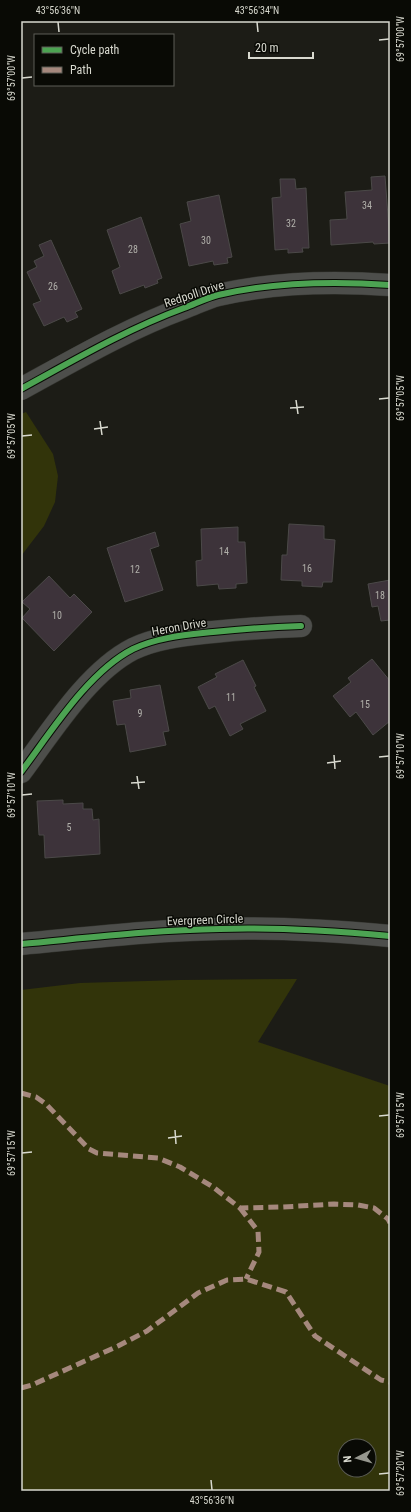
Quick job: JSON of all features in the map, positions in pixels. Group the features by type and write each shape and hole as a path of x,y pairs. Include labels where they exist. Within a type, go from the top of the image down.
{"street":[{"name":"Redpoll Drive","path":"21,389 132,329 166,314 217,296 247,290 299,284 336,283 390,285"},
{"name":"Heron Drive","path":"21,772 88,685 110,665 133,650 154,641 182,635 252,628 302,626"},
{"name":"Evergreen Circle","path":"21,944 124,934 221,929 321,930 390,936"}],"shaded area":[{"path":"26,412 53,454 58,476 55,502 44,526 21,556 21,414"},
{"path":"297,979 258,1042 390,1086 390,1491 21,1491 21,990 80,983"}],"building":[{"path":"385,176 390,243 374,244 373,242 331,245 330,220 347,219 345,192 372,190 371,177"},
{"path":"280,179 295,179 296,189 306,188 309,248 302,248 303,252 288,253 288,249 275,250 272,198 281,197"},
{"path":"219,195 232,257 227,258 228,263 214,265 213,261 189,266 180,224 191,221 187,202"},
{"path":"141,217 162,278 157,280 158,283 145,288 144,285 120,294 112,271 120,267 107,230"},
{"path":"51,240 82,309 75,312 78,317 67,322 64,317 44,326 33,304 41,301 27,272 37,267 34,261 44,256 39,245"},
{"path":"289,524 324,526 324,539 335,540 332,582 323,582 322,587 302,586 302,581 281,580 282,555 287,555"},
{"path":"238,527 238,542 245,542 247,583 236,584 236,588 219,589 218,584 197,586 196,561 202,560 201,529"},
{"path":"155,532 159,546 150,549 163,590 125,602 107,548"},
{"path":"49,576 70,598 74,594 92,612 54,651 22,618 30,609 22,602"},
{"path":"390,580 390,620 381,621 378,606 372,607 368,584"},
{"path":"372,659 390,681 390,721 373,735 356,712 350,717 333,696 351,682 348,678"},
{"path":"243,660 266,711 240,724 243,729 230,736 215,706 209,709 198,687 217,677 215,674"},
{"path":"160,685 169,731 163,732 166,745 130,752 125,724 117,725 113,701 131,698 130,690"},
{"path":"63,800 63,804 83,803 83,809 92,809 93,820 99,819 100,854 45,858 44,835 39,835 37,801"}],"marked path":[{"path":"21,1093 36,1097 46,1104 89,1149 97,1153 158,1158 180,1167 213,1187 240,1208 334,1204 358,1205 374,1208 388,1219 390,1223"},
{"path":"240,1208 258,1231 259,1252 246,1279"},
{"path":"21,1388 32,1385 118,1346 147,1331 198,1293 227,1280 246,1279 286,1292 315,1336 381,1380 390,1382"}],"cycle path":[{"path":"21,389 121,335 163,316 218,295 260,287 282,285 325,283 390,285"},
{"path":"21,772 71,704 86,687 116,659 133,649 162,639 182,636 246,629 301,626"},
{"path":"21,944 145,933 241,929 305,930 390,936"}]}
